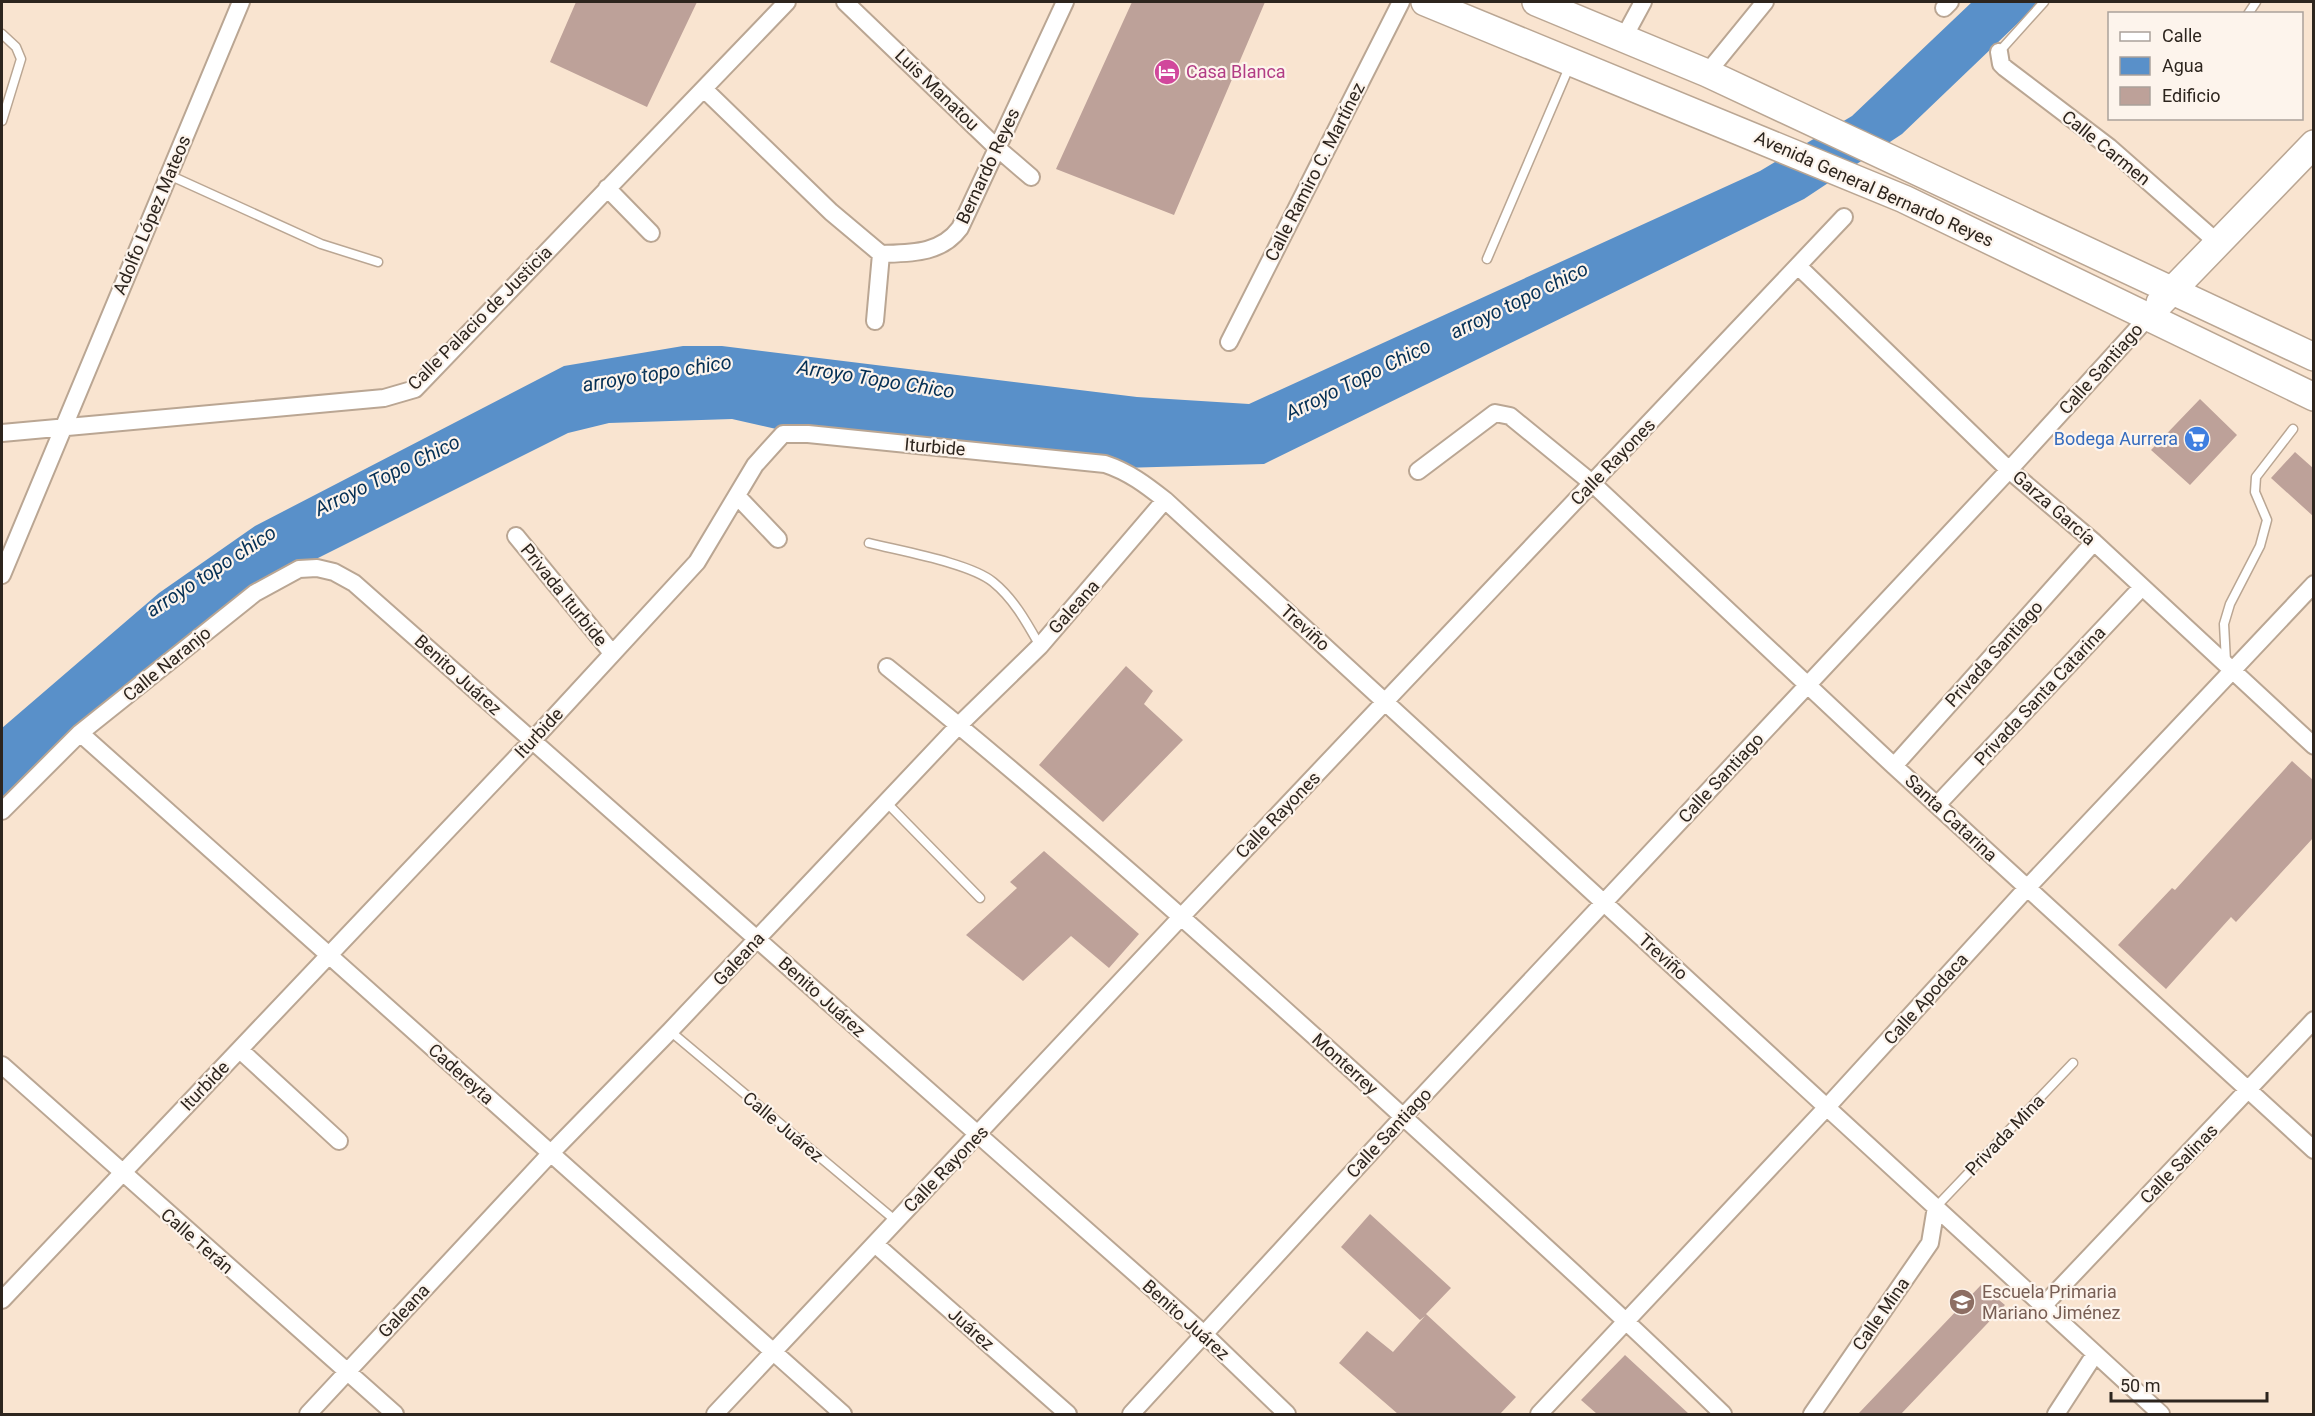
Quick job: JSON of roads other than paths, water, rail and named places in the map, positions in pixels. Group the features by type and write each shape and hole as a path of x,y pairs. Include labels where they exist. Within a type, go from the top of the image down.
{"main road":[{"name":"Avenida General Bernardo Reyes","path":"1425,2 1904,199 2313,397"},
{"name":"Avenida General Bernardo Reyes","path":"1536,2 1707,73 2313,357"},
{"name":"Calle Santiago","path":"2149,316 2313,144"}],"street":[{"name":"Adolfo López Mateos","path":"2,575 241,2"},
{"name":"Calle Palacio de Justicia","path":"2,433 384,398 405,394 415,389 787,2"},
{"name":"Luis Manatou","path":"845,2 996,147 1031,177"},
{"name":"Bernardo Reyes","path":"881,255 935,249 953,238 960,228 1065,2"},
{"name":"Calle Ramiro C. Martínez","path":"1229,342 1401,2"},
{"path":"1623,39 1643,2"},
{"path":"1707,73 1765,2"},
{"name":"Calle Carmen","path":"1999,52 2001,64 2005,68 2109,147 2218,243"},
{"path":"704,89 831,212 881,255 875,321"},
{"path":"607,188 651,233"},
{"name":"Calle Rayones","path":"715,1414 978,1137 1182,916 1844,217"},
{"name":"Garza García","path":"1799,267 2010,470 2094,542 2313,746"},
{"name":"Calle Santiago","path":"1131,1414 1403,1117 2010,470 2149,316"},
{"name":"Santa Catarina","path":"1418,471 1495,412 1510,416 1592,483 1894,766 2313,1150"},
{"name":"Iturbide","path":"2,1300 533,740 697,562 738,497 755,465 783,434 808,434 1105,464 1124,470 1165,500"},
{"path":"738,497 778,539"},
{"name":"Treviño","path":"1165,500 2161,1414"},
{"name":"Galeana","path":"308,1414 550,1154 670,1031 958,725 1040,646 1165,500"},
{"name":"Privada Iturbide","path":"516,536 612,653"},
{"name":"Privada Santiago","path":"1894,766 2094,542"},
{"name":"Calle Naranjo","path":"2,811 80,733 255,593 282,576 299,569 317,568 334,572 354,583"},
{"name":"Benito Juárez","path":"354,583 978,1137 1205,1335 1287,1414"},
{"name":"Calle Apodaca","path":"1539,1414 1827,1107 2228,669 2313,585"},
{"name":"Privada Santa Catarina","path":"1937,805 2142,587"},
{"name":"Monterrey","path":"887,667 1182,916 1625,1320 1723,1414"},
{"name":"Cadereyta","path":"80,733 773,1354 843,1414"},
{"name":"Calle Salinas","path":"2043,1305 2249,1091 2313,1020"},
{"path":"240,1050 339,1141"},
{"name":"Calle Terán","path":"2,1065 122,1174 395,1414"},
{"name":"Calle Mina","path":"1812,1414 1930,1243 1936,1207"},
{"name":"Juárez","path":"875,1244 1068,1414"},
{"path":"2056,1414 2095,1354"}],"lane":[{"path":"1999,52 2014,32 2044,2"},
{"path":"2,34 16,47 21,59 2,120"},
{"path":"1487,259 1571,62"},
{"path":"169,175 321,244 378,262"},
{"path":"2228,669 2224,624 2230,604 2260,546 2267,520 2255,492 2256,477 2293,429"},
{"path":"869,543 966,569 992,581 1022,614 1040,646"},
{"path":"886,802 980,898"},
{"name":"Calle Juárez","path":"670,1031 897,1222"},
{"name":"Privada Mina","path":"1936,1207 2073,1063"}],"water":[{"path":"1972,2 2040,2 1902,134 1804,199 1264,464 1121,468 798,434 732,419 609,423 568,433 282,576 2,805 2,728 159,593 255,526 564,366 683,346 722,346 1137,397 1249,404 1760,171 1852,116"}],"place":[{"name":"Casa Blanca","path":"1167,72"},
{"name":"Bodega Aurrera","path":"2197,439"},
{"name":"Escuela Primaria Mariano Jiménez","path":"1962,1302"}],"water label":[{"name":"arroyo topo chico","path":"1519,300"},
{"name":"arroyo topo chico","path":"657,373"},
{"name":"Arroyo Topo Chico","path":"876,379"},
{"name":"Arroyo Topo Chico","path":"1358,379"},
{"name":"Arroyo Topo Chico","path":"387,475"},
{"name":"arroyo topo chico","path":"211,571"}]}
